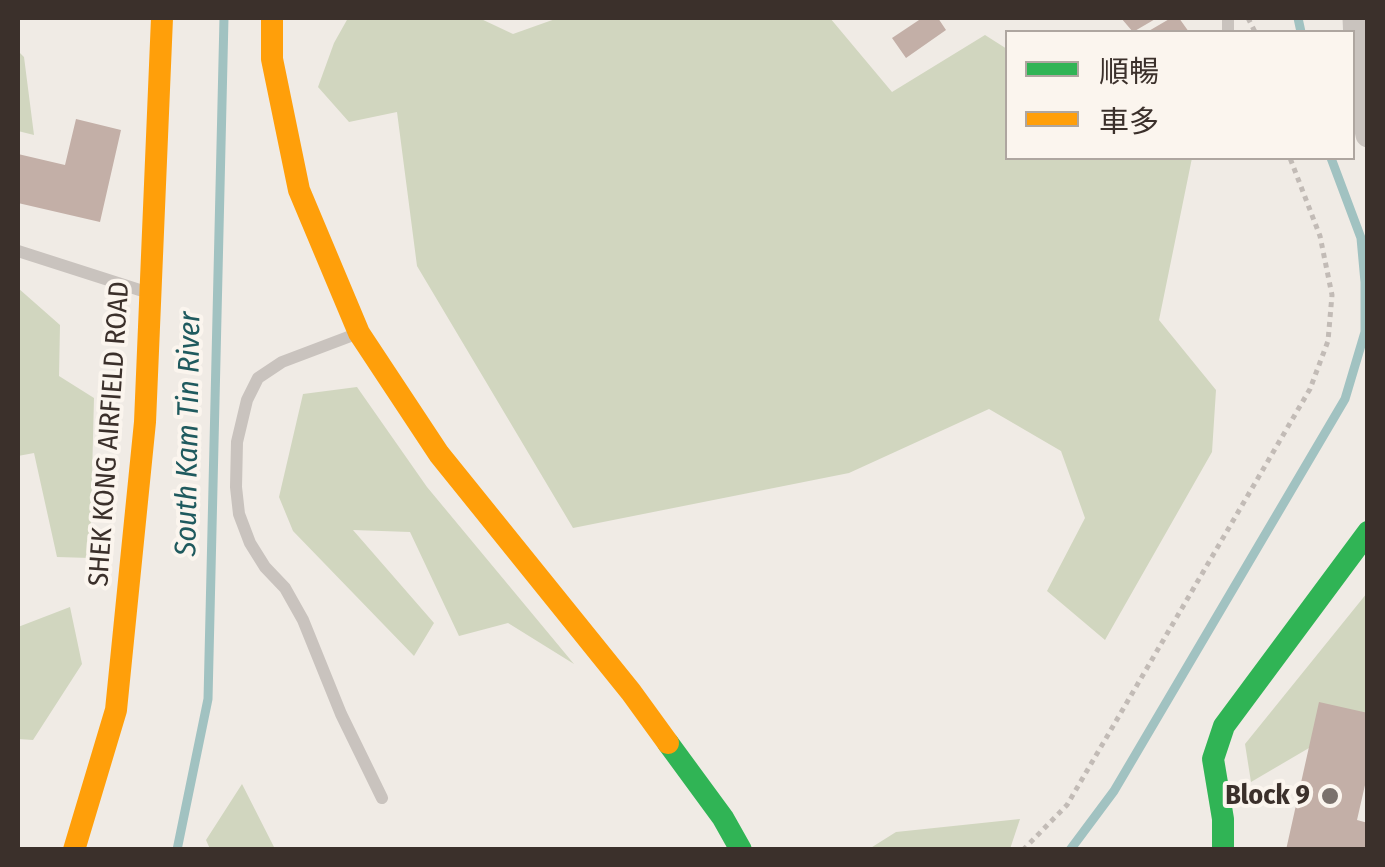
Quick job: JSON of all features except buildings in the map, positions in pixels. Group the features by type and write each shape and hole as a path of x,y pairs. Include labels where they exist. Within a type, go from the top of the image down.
{"street":[{"name":"SHEK KONG AIRFIELD ROAD","path":"74,850 116,710 145,422 162,18"},
{"path":"272,18 272,59 299,190 359,333 439,454 631,692 723,818 740,850"},
{"path":"1355,18 1358,88 1368,135"},
{"path":"1223,850 1213,759 1224,726 1368,532"}],"lane":[{"path":"18,251 152,294"},
{"path":"359,333 282,362 258,378 247,400 238,442 236,487 239,514 250,543 303,620 341,714 382,798"}],"path":[{"path":"1023,850 1066,804 1310,390 1328,341 1332,295 1320,236 1291,160"}],"green space":[{"path":"348,18 479,18 513,34 558,18 830,18 892,92 985,35 1005,48 1005,160 1192,160 1159,320 1216,390 1212,452 1105,640 1047,591 1085,518 1061,451 989,409 849,473 573,528 417,266 397,112 349,122 318,87"},
{"path":"18,51 24,57 34,135 18,131"},
{"path":"18,288 60,325 59,376 94,398 90,558 57,557 34,453 18,456"},
{"path":"357,387 427,487 574,664 508,623 459,636 410,532 353,530 434,623 414,656 293,531 279,497 303,394"},
{"path":"1367,593 1367,714 1251,782 1245,744"},
{"path":"70,607 82,664 33,740 18,739 18,627"},
{"path":"242,784 275,849 210,849 206,840"},
{"path":"1020,819 1010,849 869,849 896,832"}],"waterway":[{"name":"South Kam Tin River","path":"177,850 208,699 224,18"},
{"path":"1298,18 1301,30"},
{"path":"1070,850 1114,791 1345,399 1365,332 1365,282 1361,238 1332,160"}],"traffic: fast":[{"path":"1223,850 1223,819 1213,759 1224,726 1368,532"},
{"path":"668,743 723,818 741,850"}],"traffic: slow":[{"path":"74,850 116,710 145,422 162,18"},
{"path":"272,18 272,59 299,190 359,333 439,454 668,743"}],"place":[{"name":"Block 9","path":"1330,796"}]}
